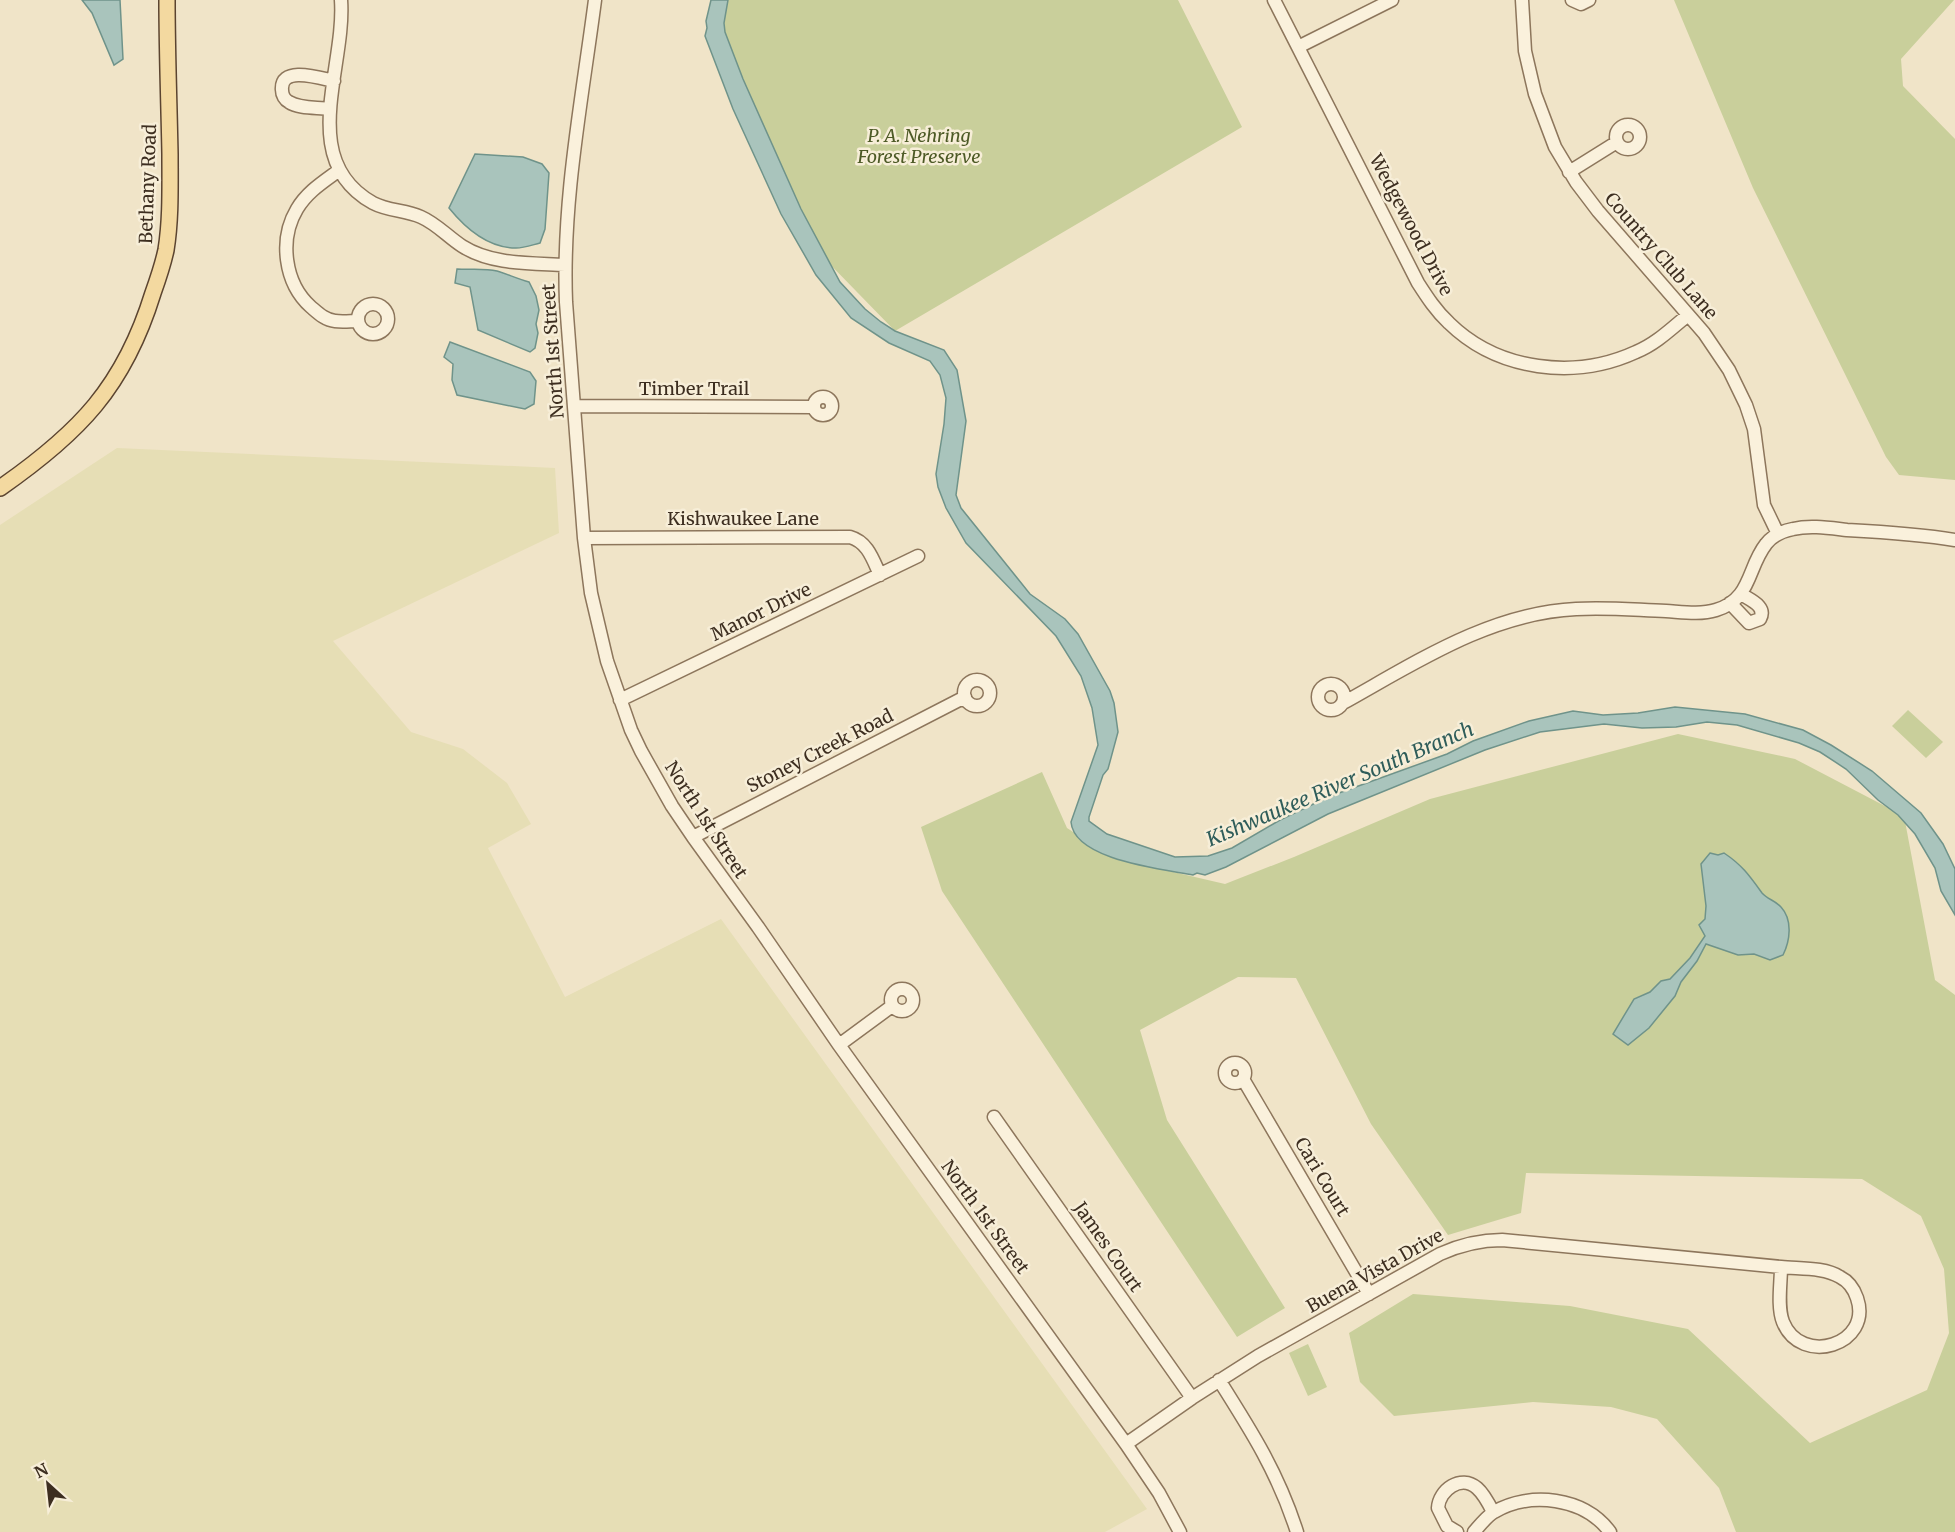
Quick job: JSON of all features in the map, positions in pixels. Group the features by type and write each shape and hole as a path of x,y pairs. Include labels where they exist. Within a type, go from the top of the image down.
{"main road":[{"name":"Bethany Road","path":"0,488 35,464 92,411 118,376 146,317 166,250 169,226 167,0"}],"street":[{"path":"341,0 341,35 330,109 330,141 339,171 358,192 371,202 391,210 421,217 475,252 507,261 565,265"},
{"name":"North 1st Street","path":"596,0 572,175 565,265 584,538 591,593 607,661 631,730 658,783 693,837 839,1045 1126,1444 1159,1492 1180,1532"},
{"name":"Wedgewood Drive","path":"1274,0 1418,283 1442,316 1473,342 1508,359 1522,363 1555,368 1591,366 1638,352 1656,341 1688,315"},
{"path":"1298,47 1392,0"},
{"name":"Country Club Lane","path":"1522,0 1525,51 1534,94 1549,132 1569,172 1598,211 1704,333 1729,370 1746,405 1756,437 1764,505 1778,534"},
{"path":"1572,0 1581,4 1589,0"},
{"path":"330,109 290,103 284,98 282,87 286,78 295,75 334,81"},
{"path":"1569,172 1617,142"},
{"path":"339,171 315,188 296,211 287,238 287,260 292,281 300,295 319,314 333,321 358,321"},
{"name":"Timber Trail","path":"574,406 814,408"},
{"path":"1343,703 1449,645 1477,632 1513,620 1573,609 1707,612 1730,603 1741,594 1761,552 1771,539 1792,529 1817,527 1955,540"},
{"name":"Kishwaukee Lane","path":"584,538 850,537 861,541 866,547 880,575"},
{"name":"Manor Drive","path":"620,700 918,556"},
{"path":"1730,603 1749,623 1760,620 1763,614 1761,609 1741,594"},
{"name":"Stoney Creek Road","path":"693,837 964,697"},
{"path":"839,1045 892,1006"},
{"name":"Cari Court","path":"1243,1080 1369,1294"},
{"name":"James Court","path":"994,1116 1192,1398"},
{"name":"Buena Vista Drive","path":"1126,1444 1219,1380 1450,1249 1486,1240 1502,1240 1781,1267 1826,1272 1841,1277 1856,1295 1859,1310 1855,1326 1847,1337 1832,1345 1815,1347 1807,1345 1787,1330 1781,1314 1781,1267"},
{"path":"1219,1380 1267,1457 1297,1532"},
{"path":"1457,1532 1447,1527 1438,1508 1441,1494 1451,1486 1465,1483 1476,1487 1492,1512"},
{"path":"1474,1532 1492,1512 1526,1501 1553,1500 1573,1505 1590,1514 1610,1532"}],"shaded area":[{"path":"117,448 555,468 559,533 333,641 411,732 463,749 507,783 531,824 488,848 565,997 721,919 1147,1509 1105,1532 0,1532 0,525"}],"green space":[{"name":"P. A. Nehring Forest Preserve","path":"713,0 1178,0 1242,127 895,331 781,214 724,84"},
{"path":"1674,0 1954,0 1901,59 1903,86 1955,139 1955,480 1899,475 1886,457 1753,188"},
{"path":"1908,710 1943,742 1926,758 1892,726"},
{"path":"1678,734 1795,759 1904,816 1935,980 1955,995 1955,1532 1736,1532 1719,1488 1657,1419 1611,1407 1533,1402 1394,1416 1360,1382 1349,1333 1413,1294 1570,1306 1688,1329 1810,1443 1927,1390 1949,1333 1944,1269 1921,1216 1862,1179 1526,1173 1521,1213 1448,1235 1371,1124 1296,978 1238,977 1140,1030 1167,1120 1285,1308 1237,1337 942,891 921,827 1042,772 1067,828 1113,858 1225,884 1430,799"},
{"path":"1308,1344 1327,1387 1308,1396 1289,1353"}],"water":[{"path":"82,0 120,0 123,59 114,65 92,13"},
{"path":"711,0 728,0 724,23 725,32 743,79 801,209 840,282 865,309 881,322 895,331 944,350 957,370 966,421 956,495 961,508 1030,594 1065,619 1078,634 1110,691 1118,732 1108,769 1103,775 1089,821 1107,834 1175,857 1208,856 1232,848 1280,820 1328,797 1447,754 1473,741 1529,721 1573,711 1603,715 1638,713 1675,707 1745,714 1803,730 1831,745 1872,771 1921,813 1943,844 1955,869 1955,915 1941,891 1935,868 1915,834 1898,815 1878,800 1846,769 1820,752 1799,743 1737,725 1707,722 1676,727 1642,728 1604,724 1540,732 1485,750 1328,814 1226,867 1205,875 1197,873 1193,875 1122,861 1087,845 1076,835 1071,822 1098,745 1092,708 1081,676 1056,636 966,543 946,508 936,474 946,398 940,375 930,361 889,343 851,318 816,275 781,214 733,109 705,36"},
{"path":"475,154 523,157 542,164 549,173 545,229 540,243 516,248 496,245 470,230 449,208"},
{"path":"457,269 492,270 529,282 536,296 539,310 535,348 530,352 478,330 470,287 455,283"},
{"path":"450,342 530,372 536,381 534,404 525,409 457,395 452,380 453,364 444,357"},
{"path":"1710,853 1718,855 1724,853 1730,857 1745,871 1764,895 1777,903 1785,912 1789,924 1789,937 1783,955 1770,960 1754,954 1738,955 1706,944 1697,961 1681,982 1675,996 1649,1028 1628,1045 1613,1034 1634,999 1650,992 1661,981 1670,979 1690,958 1705,936 1699,925 1705,919 1706,906 1701,864"}],"water label":[{"name":"Kishwaukee River South Branch","path":"1340,784"}]}
